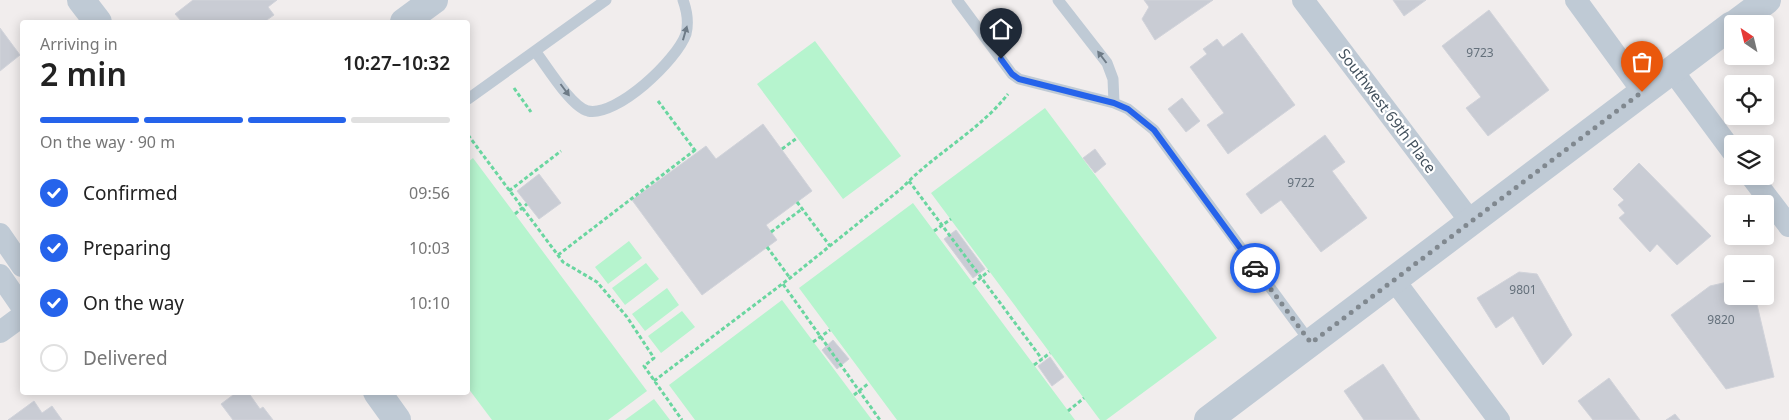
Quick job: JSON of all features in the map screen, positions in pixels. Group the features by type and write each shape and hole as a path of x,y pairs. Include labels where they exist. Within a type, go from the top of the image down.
{"street":[{"path":"81,0 96,20"},
{"path":"407,20 434,0"},
{"name":"Southwest 69th Place","path":"1303,0 1471,222"},
{"path":"1576,0 1642,92"},
{"path":"1747,15 1767,0"},
{"path":"1208,420 1724,32"},
{"path":"1672,70 1724,140"},
{"path":"1758,185 1789,226"},
{"path":"0,234 20,263"},
{"path":"0,275 20,303"},
{"path":"1394,280 1499,420"},
{"path":"0,332 20,317"},
{"path":"379,395 397,420"}],"lane":[{"path":"470,98 606,0"},
{"path":"535,51 576,104 587,111 613,107 663,67 683,42 688,23 683,0"},
{"path":"956,0 1012,74 1019,79 1114,103 1128,109 1154,130 1311,343"},
{"path":"1058,0 1107,63 1113,78 1114,103"}],"path":[{"path":"504,73 532,112"},
{"path":"558,255 696,152 658,101"},
{"path":"654,381 783,284 909,181 918,171 995,110"},
{"path":"470,138 558,255 572,269 597,282 628,317 654,358 644,366 682,420"},
{"path":"782,150 797,138"},
{"path":"509,191 561,152"},
{"path":"909,181 1042,359"},
{"path":"797,202 830,246"},
{"path":"515,214 527,204"},
{"path":"771,232 802,209"},
{"path":"934,231 951,219"},
{"path":"767,247 790,278"},
{"path":"974,284 989,271"},
{"path":"783,284 880,420"},
{"path":"813,342 830,330"},
{"path":"1034,365 1050,353"},
{"path":"854,395 869,383"},
{"path":"1068,411 1084,398"}],"green space":[{"path":"815,41 901,156 843,199 757,84"},
{"path":"1045,108 1217,338 1106,420 1100,420 931,193"},
{"path":"473,158 647,391 608,420 492,420 470,391 470,160"},
{"path":"913,203 1075,420 897,420 799,288"},
{"path":"629,241 642,258 608,284 595,267"},
{"path":"646,263 659,279 625,305 612,288"},
{"path":"667,288 679,305 645,331 632,314"},
{"path":"782,300 872,420 695,420 669,385"},
{"path":"682,311 695,327 661,353 648,336"},
{"path":"654,399 670,420 625,420"}],"building":[{"path":"193,0 277,0 268,7 274,15 267,20 180,20 175,14"},
{"path":"1144,0 1213,0 1155,40 1142,19 1149,7"},
{"path":"1393,0 1426,0 1404,16"},
{"path":"1489,10 1549,90 1488,136 1466,108 1481,97 1442,46"},
{"path":"0,28 20,55 0,71"},
{"path":"1242,33 1295,105 1228,154 1207,125 1224,113 1190,67 1207,54 1203,49 1217,39 1223,47"},
{"path":"1182,98 1200,121 1186,132 1168,109"},
{"path":"763,124 812,191 766,225 777,240 702,295 632,200 706,146 716,159"},
{"path":"1325,135 1345,162 1332,171 1367,218 1321,252 1281,200 1261,214 1246,194"},
{"path":"1095,149 1106,164 1095,173 1083,158"},
{"path":"1639,163 1711,236 1677,265 1657,244 1650,252 1619,218 1625,213 1618,205 1624,200 1613,189"},
{"path":"539,174 561,203 539,219 517,191"},
{"path":"956,230 985,269 973,278 944,239"},
{"path":"1519,272 1537,274 1572,335 1543,365 1513,316 1496,328 1477,298"},
{"path":"1724,283 1724,305 1757,305 1774,377 1726,389 1671,315 1710,286"},
{"path":"833,340 849,359 837,369 822,350"},
{"path":"1050,357 1064,377 1052,386 1038,366"},
{"path":"1383,364 1420,420 1364,420 1344,391"},
{"path":"1609,378 1640,420 1593,420 1578,401"},
{"path":"233,395 250,395 260,409 263,407 273,420 233,420 221,404"},
{"path":"34,401 42,413 52,406 62,420 8,420"},
{"path":"1675,414 1680,420 1666,420"}],"way so far":[{"path":"1255,268 1311,343 1642,92"}],"route":[{"path":"1001,59 1012,74 1019,79 1114,103 1128,109 1154,130 1255,268"}]}
